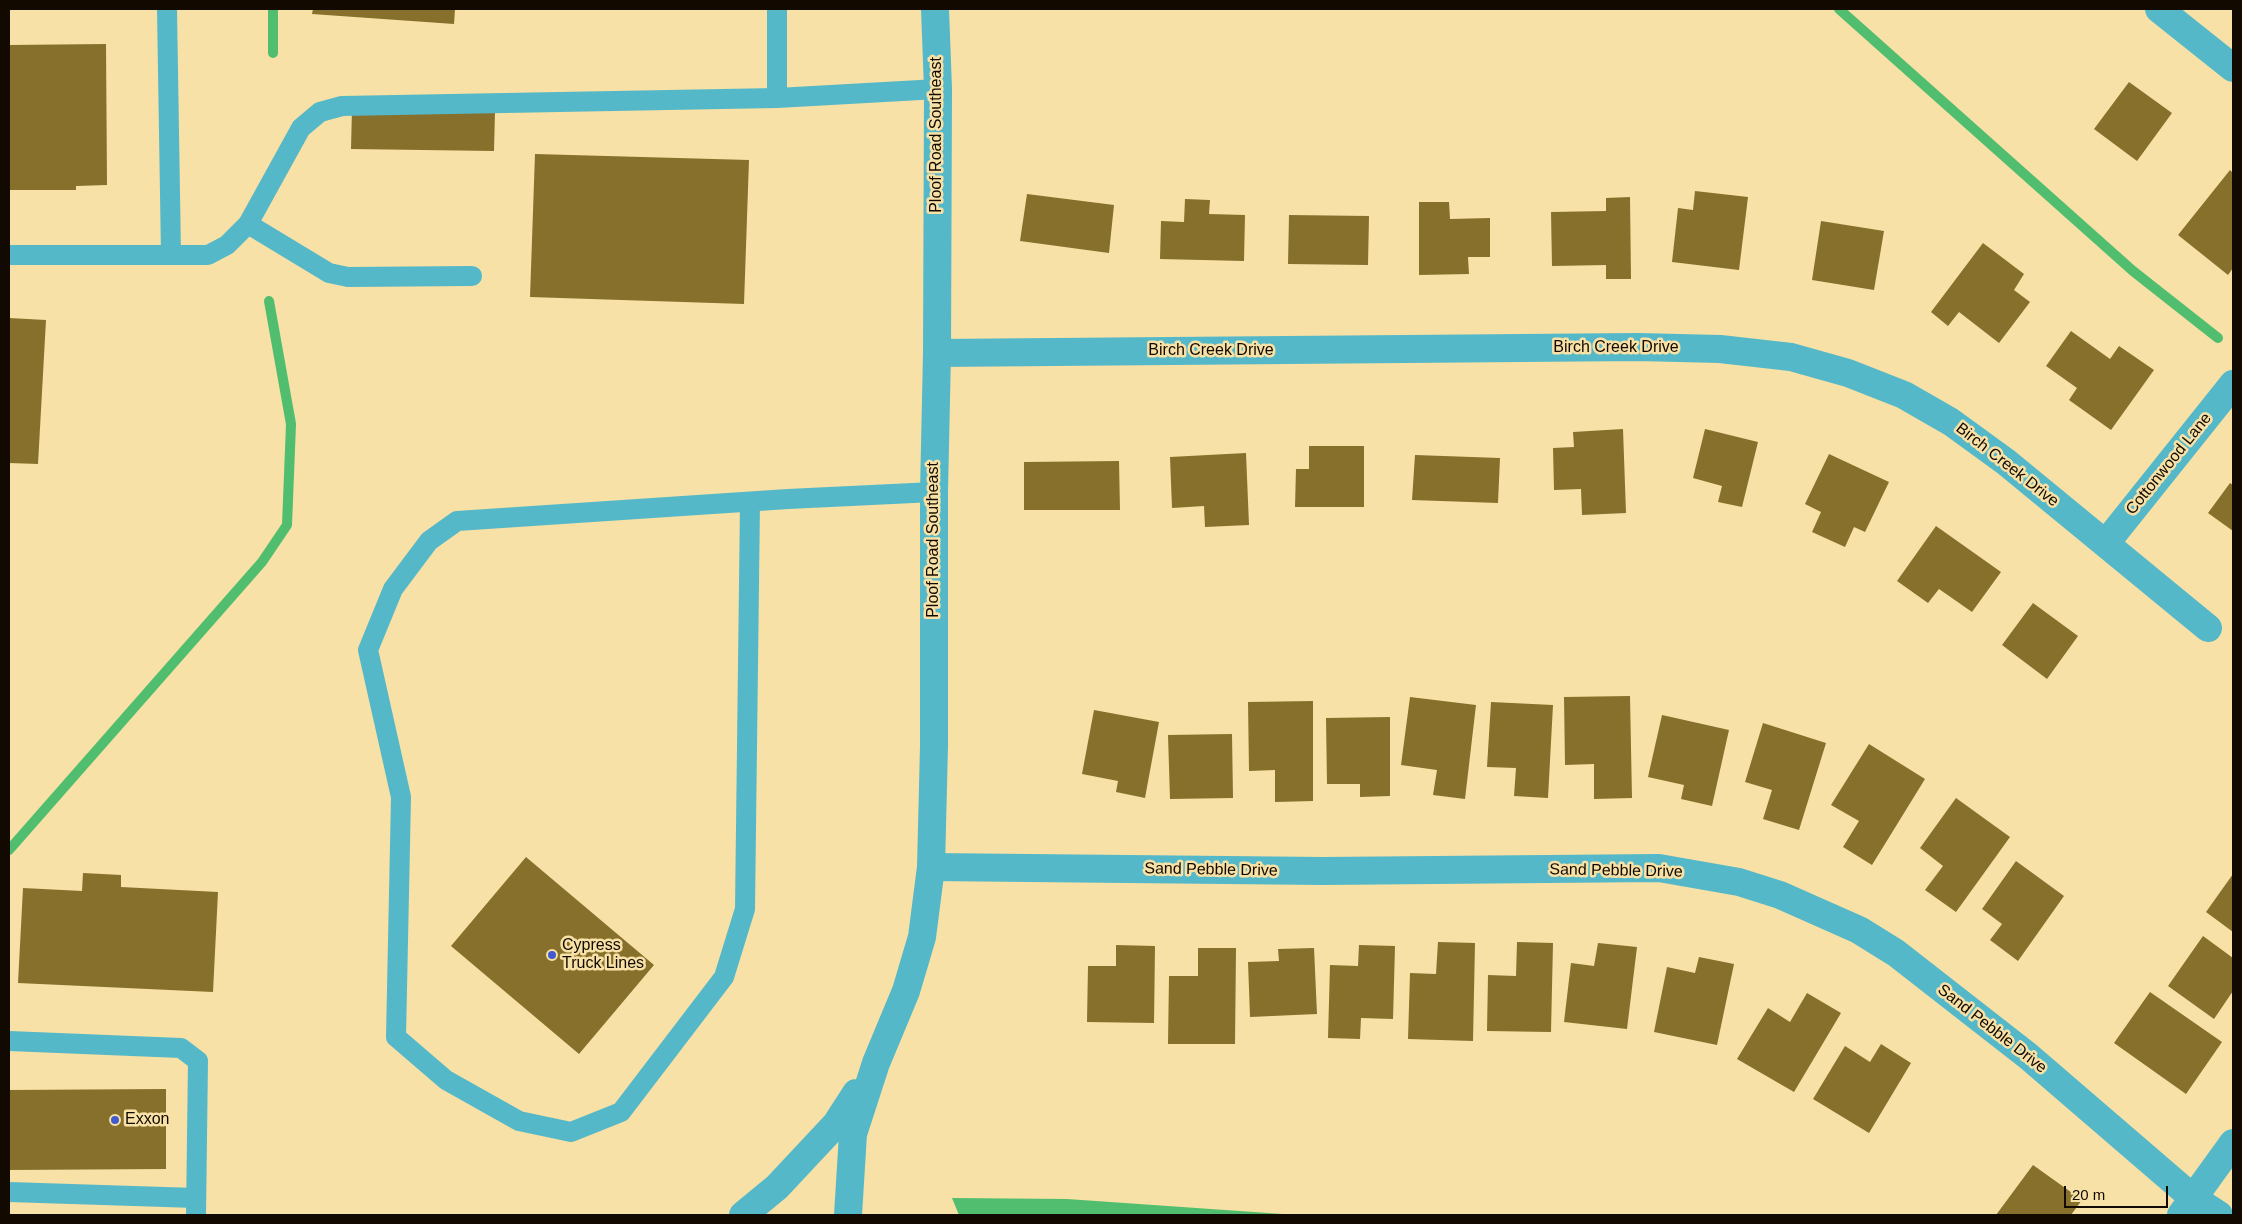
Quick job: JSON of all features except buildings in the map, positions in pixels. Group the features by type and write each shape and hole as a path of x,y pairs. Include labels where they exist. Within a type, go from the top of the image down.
{"street":[{"name":"Ploof Road Southeast","path":"848,1215 853,1134 876,1063 906,991 922,937 932,867 938,89 935,9"},
{"path":"2159,9 2233,68"},
{"name":"Birch Creek Drive","path":"937,353 1638,347 1720,349 1790,356 1848,373 1904,395 1951,422 2006,462 2208,628"},
{"name":"Cottonwood Lane","path":"2106,543 2233,384"},
{"name":"Sand Pebble Drive","path":"932,867 1323,871 1659,868 1739,882 1780,895 1859,930 1896,953 2028,1056 2187,1206 2220,1215"},
{"name":"Ploof Road Southeast","path":"743,1215 777,1187 836,1124 876,1063"},
{"path":"2187,1206 2233,1143"}],"lane":[{"path":"167,9 170,255"},
{"path":"777,9 777,98"},
{"path":"9,254 208,255 227,245 248,224 301,128 320,112 342,106 777,98 938,89"},
{"path":"248,224 329,273 348,277 472,276"},
{"path":"750,502 745,910 724,977 621,1112 571,1132 519,1121 446,1080 396,1037 401,797 368,650 393,589 429,541 457,521 750,502 934,492"},
{"path":"9,1041 181,1048 198,1061 196,1207 9,1192"}],"shaded area":[{"path":"952,1198 1067,1199 1297,1215 959,1215"}],"waterway":[{"path":"273,9 273,53"},
{"path":"1839,9 2133,271 2218,338"},
{"path":"9,850 262,562 287,525 291,424 269,301"}],"place":[{"name":"Cypress Truck Lines","path":"552,955"},
{"name":"Exxon","path":"115,1120"}]}
